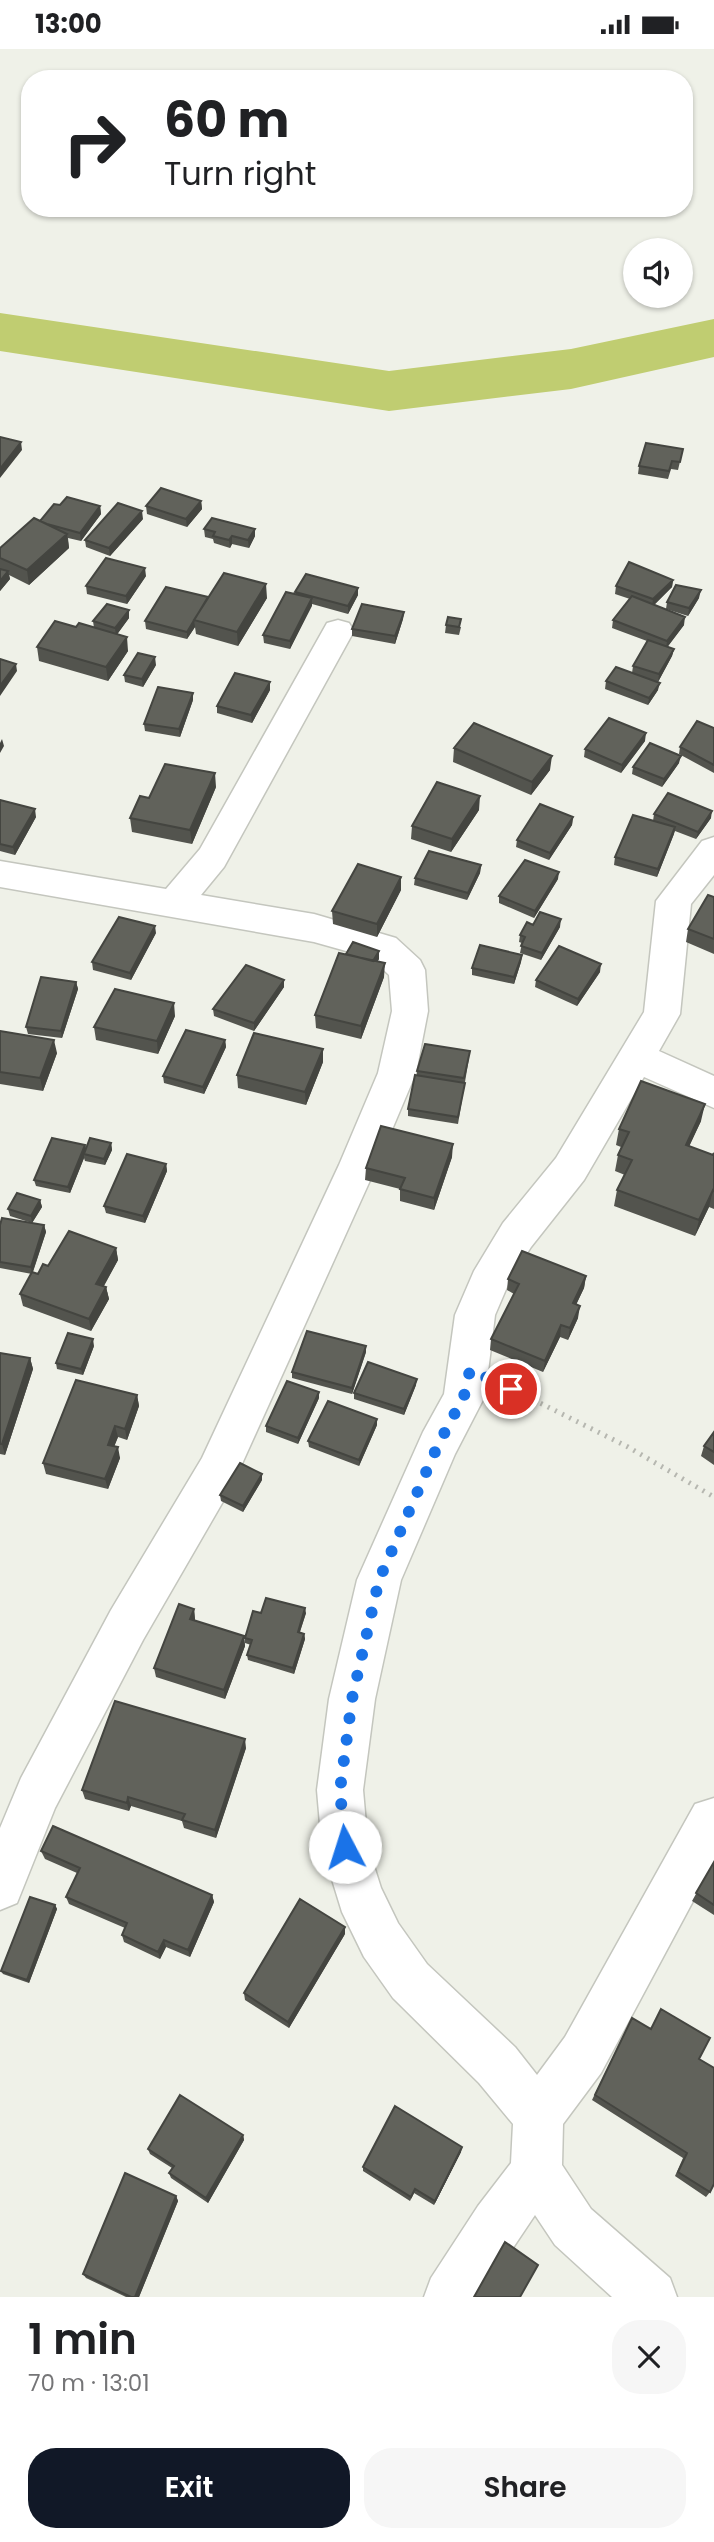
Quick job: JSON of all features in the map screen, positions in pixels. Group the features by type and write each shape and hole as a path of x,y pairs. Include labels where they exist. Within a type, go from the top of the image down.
{"street":[{"path":"175,903 212,858 338,631"},
{"path":"538,2116 498,2065 410,1981 381,1940 359,1895 345,1847 340,1790 352,1699 379,1580 438,1445 464,1396 470,1370 475,1315 495,1271 517,1235 570,1169 663,1014 674,901 714,850"},
{"path":"0,874 314,928 383,948 407,970 410,1011 397,1073 217,1472 134,1613 37,1794 0,1886"},
{"path":"635,1057 714,1093"},
{"path":"450,2297 496,2224 536,2172 538,2116 583,2055 711,1820"},
{"path":"536,2172 573,2227 651,2297"}],"path":[{"path":"470,1370 628,1447 714,1497"}],"building":[{"path":"0,437 21,442 0,469"},
{"path":"646,443 683,449 680,462 672,461 669,471 639,466"},
{"path":"161,488 201,501 186,519 146,506"},
{"path":"67,497 100,506 80,533 40,521 54,504 60,505"},
{"path":"118,503 142,511 109,548 85,540"},
{"path":"34,518 67,534 27,570 0,558 0,548"},
{"path":"212,518 255,529 248,540 232,536 229,540 213,536 215,532 204,529"},
{"path":"106,558 145,568 126,596 86,586"},
{"path":"629,562 673,580 653,599 616,586"},
{"path":"0,569 8,571 0,581"},
{"path":"224,573 266,584 237,632 194,620"},
{"path":"306,574 358,588 348,606 295,592"},
{"path":"676,585 701,590 689,608 667,602"},
{"path":"166,587 208,597 187,632 145,621"},
{"path":"286,592 312,598 290,641 263,635"},
{"path":"632,596 685,617 667,641 613,620"},
{"path":"107,604 129,610 115,628 93,621"},
{"path":"362,604 404,612 395,636 352,629"},
{"path":"448,617 461,619 459,627 446,625"},
{"path":"55,621 76,627 79,623 127,637 106,667 37,647"},
{"path":"648,640 674,649 659,674 633,666"},
{"path":"138,653 155,657 142,679 124,675"},
{"path":"0,659 16,664 0,686"},
{"path":"616,667 660,683 649,698 606,681"},
{"path":"235,673 270,682 251,715 217,706"},
{"path":"158,687 193,693 179,729 144,724"},
{"path":"609,718 646,733 622,765 585,749"},
{"path":"697,721 714,728 714,765 680,747"},
{"path":"474,723 552,756 532,782 454,748"},
{"path":"650,743 681,756 664,779 633,767"},
{"path":"165,764 215,773 190,830 130,818 140,796 149,798"},
{"path":"437,782 480,796 452,839 412,826"},
{"path":"668,793 712,811 698,832 654,814"},
{"path":"0,800 35,809 13,847 0,844"},
{"path":"540,804 573,817 550,853 517,840"},
{"path":"633,815 675,827 658,869 615,857"},
{"path":"429,851 481,865 468,893 415,878"},
{"path":"525,860 559,872 535,911 499,896"},
{"path":"358,864 401,877 377,924 332,911"},
{"path":"708,895 714,897 714,939 688,929"},
{"path":"540,912 561,919 542,953 521,946 525,937 520,935 527,922 533,925"},
{"path":"119,917 155,926 130,973 92,962"},
{"path":"353,942 379,951 373,961 346,954"},
{"path":"480,945 522,955 514,977 472,968"},
{"path":"559,946 601,964 578,999 536,980"},
{"path":"339,953 385,963 361,1026 315,1015"},
{"path":"246,965 284,980 254,1023 213,1009"},
{"path":"41,977 76,982 61,1031 26,1027"},
{"path":"115,989 174,1003 157,1041 94,1027"},
{"path":"186,1030 225,1040 203,1087 163,1076"},
{"path":"0,1031 54,1040 40,1078 0,1072"},
{"path":"254,1033 323,1049 305,1092 237,1075"},
{"path":"425,1044 470,1051 464,1078 417,1071"},
{"path":"415,1075 465,1083 458,1117 408,1109"},
{"path":"641,1081 705,1104 686,1145 713,1155 714,1153 714,1191 699,1220 617,1190 632,1160 618,1155 629,1132 619,1129"},
{"path":"381,1126 453,1144 434,1198 400,1189 405,1178 366,1168"},
{"path":"52,1138 85,1145 68,1187 34,1180"},
{"path":"90,1138 111,1143 104,1159 84,1154"},
{"path":"127,1154 166,1164 143,1216 104,1206"},
{"path":"17,1193 40,1200 31,1216 8,1209"},
{"path":"2,1218 44,1225 31,1267 0,1262"},
{"path":"69,1231 116,1248 96,1284 106,1287 89,1319 20,1294 32,1272 38,1274 43,1264 48,1266"},
{"path":"522,1251 586,1276 573,1303 580,1306 570,1328 561,1325 545,1361 491,1339 519,1284 508,1279"},
{"path":"307,1331 366,1346 352,1388 292,1372"},
{"path":"68,1333 93,1339 81,1369 56,1363"},
{"path":"0,1353 30,1358 2,1444 0,1444"},
{"path":"368,1362 417,1379 404,1409 354,1393"},
{"path":"76,1380 137,1395 125,1429 115,1426 108,1445 118,1447 105,1479 43,1463"},
{"path":"287,1381 319,1392 298,1438 266,1426"},
{"path":"328,1401 377,1419 359,1460 308,1441"},
{"path":"714,1432 714,1452 704,1446"},
{"path":"240,1463 262,1474 243,1506 220,1495"},
{"path":"266,1598 305,1608 298,1632 304,1634 293,1668 247,1655 252,1640 245,1638 253,1611 261,1613"},
{"path":"179,1604 194,1609 190,1619 244,1636 224,1690 154,1668"},
{"path":"115,1701 245,1739 215,1830 182,1820 185,1814 128,1797 127,1803 82,1790"},
{"path":"53,1826 212,1895 188,1950 164,1940 158,1952 122,1935 127,1923 66,1897 80,1868 41,1851"},
{"path":"714,1862 714,1905 696,1893"},
{"path":"30,1897 55,1905 27,1980 1,1971"},
{"path":"300,1899 345,1927 288,2022 244,1993"},
{"path":"661,2009 710,2038 699,2059 714,2068 714,2184 710,2192 678,2172 687,2153 595,2095 632,2018 651,2029"},
{"path":"180,2095 243,2135 206,2198 169,2173 174,2166 148,2149"},
{"path":"395,2106 462,2147 435,2201 415,2189 411,2197 363,2167"},
{"path":"125,2173 176,2196 135,2297 83,2274"},
{"path":"505,2242 538,2265 520,2297 474,2297"}],"waterway":[{"path":"0,332 389,391 571,369 714,338"}],"route":[{"path":"345,1847 340,1790 352,1699 379,1580 438,1445 464,1396 470,1370 511,1389"}]}
